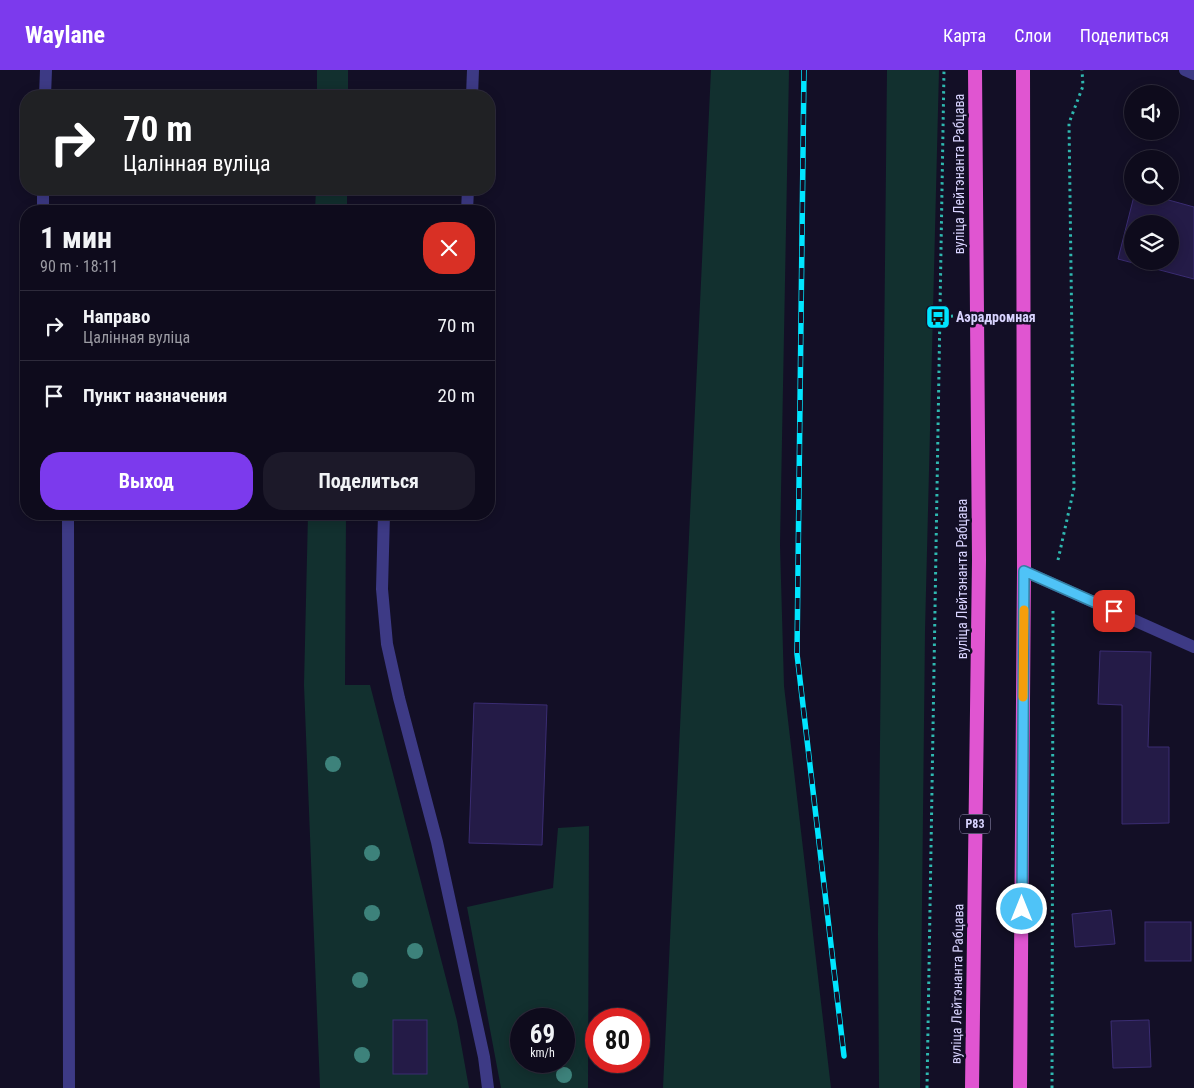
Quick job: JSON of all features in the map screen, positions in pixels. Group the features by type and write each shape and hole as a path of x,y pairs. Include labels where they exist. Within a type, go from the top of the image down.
{"highway":[{"name":"вуліца Лейтэнанта Рабцава","path":"972,1088 979,560 975,70"},
{"path":"1020,1088 1024,571 1023,70"}],"street":[{"path":"45,90 46,70"},
{"path":"472,90 473,70"},
{"path":"1185,70 1194,74"},
{"path":"68,520 69,1088"},
{"path":"384,520 382,589 387,644 398,698 437,842 484,1057 488,1088"},
{"path":"1024,571 1194,647"}],"path":[{"path":"927,1088 944,70"}],"green space":[{"path":"317,70 348,70 348,90 317,90"},
{"path":"711,70 789,70 780,545 784,686 831,1088 663,1088"},
{"path":"887,70 939,70 925,631 920,1088 879,1088 878,934"},
{"path":"316,195 347,195 347,205 315,205"},
{"path":"308,520 346,520 345,685 370,685 457,1021 469,1088 320,1088 304,685"},
{"path":"589,826 588,1008 585,1008 585,1073 588,1073 588,1088 501,1088 467,907 553,888 558,828"}],"building":[{"path":"1179,203 1194,207 1194,279 1160,270 1179,270 1179,215 1129,215 1132,205 1179,205"},
{"path":"1124,235 1124,261 1118,259"},
{"path":"1100,651 1151,652 1148,747 1169,747 1169,823 1122,824 1122,705 1098,704"},
{"path":"474,703 547,705 542,845 469,843"},
{"path":"1111,910 1115,944 1075,947 1072,914"},
{"path":"1145,922 1191,922 1191,961 1145,961"},
{"path":"393,1020 427,1020 427,1074 393,1074"},
{"path":"1149,1020 1151,1067 1113,1068 1111,1021"}],"railway":[{"path":"804,70 797,654 844,1056"}],"slow traffic":[{"path":"1023,697 1024,610"}],"place":[{"name":"Аэрадромная","path":"938,317"}],"route":[{"path":"1022,909 1024,571 1114,611"}]}
